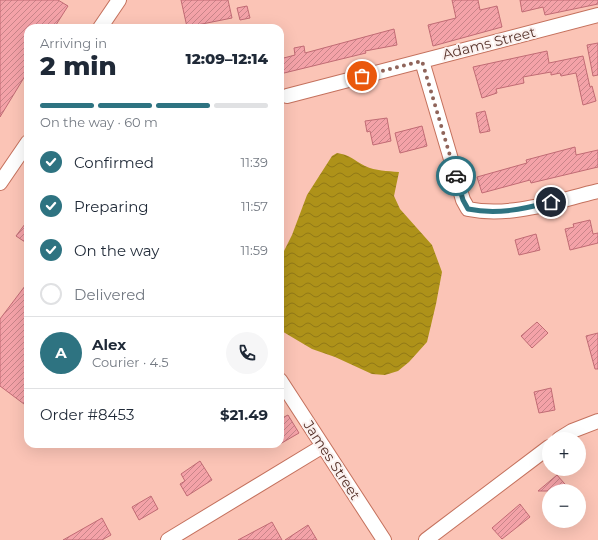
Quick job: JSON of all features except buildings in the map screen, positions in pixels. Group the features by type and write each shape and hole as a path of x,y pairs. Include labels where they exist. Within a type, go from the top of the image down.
{"street":[{"path":"103,24 119,0"},
{"name":"Adams Street","path":"288,96 598,15"},
{"path":"422,61 463,200 468,209 482,212 504,212 598,191"},
{"path":"0,184 24,148"},
{"name":"James Street","path":"284,386 384,540"},
{"path":"570,432 598,421"},
{"path":"168,540 323,446"},
{"path":"426,540 542,452"}],"water":[{"path":"337,153 342,154 349,156 369,168 399,172 394,196 400,209 432,245 442,272 427,342 409,362 398,371 385,375 372,374 335,357 312,349 284,332 284,251 292,235 307,195 332,156"}],"way so far":[{"path":"362,76 422,61 456,176"}],"route":[{"path":"456,176 463,200 468,209 482,212 504,212 551,202"}]}
